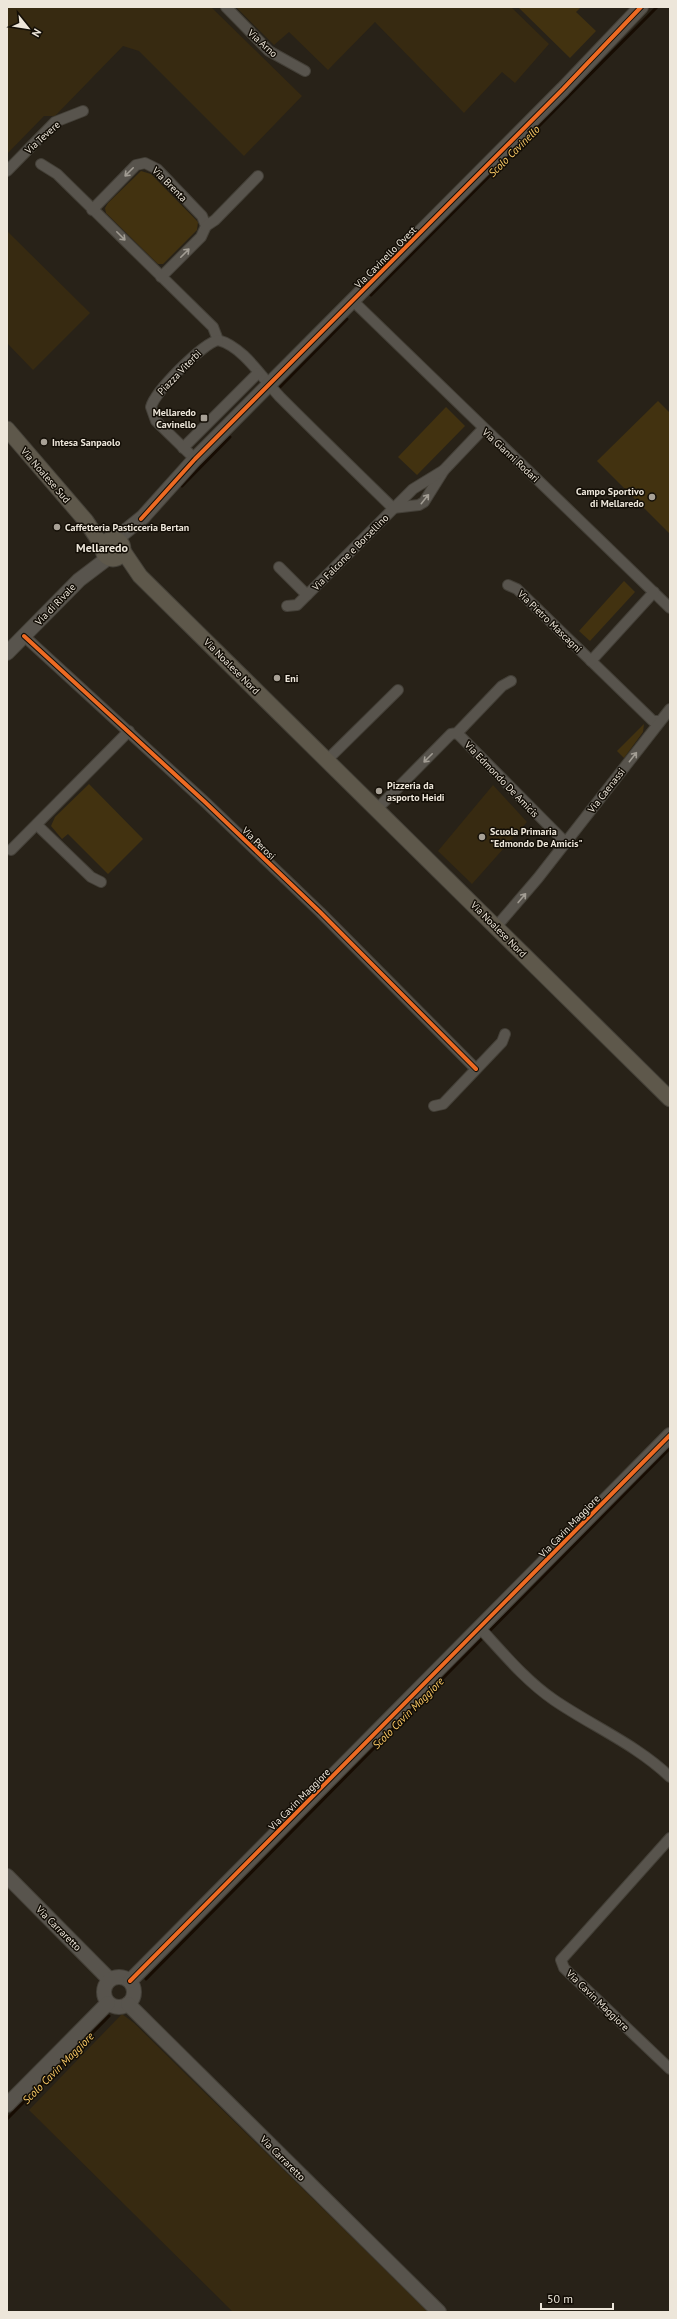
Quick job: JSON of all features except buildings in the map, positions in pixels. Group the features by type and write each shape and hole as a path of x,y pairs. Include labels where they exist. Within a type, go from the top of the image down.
{"main road":[{"name":"Via Noalese Sud","path":"7,429 86,521 113,549"},
{"name":"Via Noalese Nord","path":"113,549 670,1099"}],"street":[{"name":"Via Arno","path":"226,7 269,51 305,71"},
{"name":"Via Cavinello Ovest","path":"113,549 195,459 353,301 641,7"},
{"name":"Via Tevere","path":"7,171 56,122 83,111"},
{"name":"Via Brenta","path":"92,210 136,165 145,163 157,169 202,216 206,226"},
{"path":"41,164 52,170 213,328 218,340 227,342 236,349 269,385 393,508"},
{"path":"161,277 201,237 206,226 215,220 258,176"},
{"name":"Via Gianni Rodari","path":"353,301 483,429 670,608"},
{"name":"Piazza Viterbi","path":"195,459 156,421 151,407 152,400 204,346 218,340"},
{"path":"183,448 258,373"},
{"name":"Via Falcone e Borsellino","path":"393,508 419,505 424,502 444,470 483,429"},
{"name":"Via Falcone e Borsellino","path":"287,606 297,605 393,508 418,485 444,470"},
{"name":"Via di Rivale","path":"7,653 86,573 113,549"},
{"name":"Via Falcone e Borsellino","path":"279,568 307,595"},
{"name":"Via Pietro Mascagni","path":"508,585 518,589 653,722 659,721"},
{"name":"Via Pietro Mascagni","path":"591,660 654,592"},
{"name":"Via Perosi","path":"24,636 129,731 314,907 476,1069"},
{"name":"Via Edmondo De Amicis","path":"377,809 451,734 457,733 502,686 511,681"},
{"path":"327,760 398,690"},
{"name":"Via Caenassi","path":"496,927 538,878 659,721 670,709"},
{"path":"11,850 129,731"},
{"name":"Via Edmondo De Amicis","path":"457,733 565,842"},
{"path":"37,825 91,877 101,882"},
{"path":"434,1106 442,1104 502,1042 505,1034"},
{"name":"Via Cavin Maggiore","path":"130,1981 485,1633 670,1435"},
{"path":"485,1633 535,1685 553,1699 646,1757 670,1777"},
{"name":"Via Cavin Maggiore","path":"670,1838 561,1960 564,1968 670,2069"},
{"name":"Via Carraretto","path":"7,1876 109,1979"},
{"path":"119,1976 130,1981 134,1992 128,2004 117,2007 108,2003 104,1990 109,1979 119,1976"},
{"path":"7,2105 108,2003"},
{"name":"Via Carraretto","path":"128,2004 439,2312"}],"shaded area":[{"path":"7,7 211,7 302,96 244,156 139,51 123,46 55,116 44,116 7,154"},
{"path":"236,7 511,7 549,44 515,83 502,72 464,113 375,22 328,70 289,32 274,45"},
{"path":"518,7 581,7 576,12 596,31 570,58"},
{"path":"141,171 151,174 198,222 197,230 163,264 158,264 106,213 105,208 108,203"},
{"path":"7,231 90,313 33,370 7,343"},
{"name":"Campo Sportivo di Mellaredo","path":"658,401 670,413 670,534 597,461"},
{"path":"446,407 465,426 417,475 398,457"},
{"path":"624,581 635,592 590,641 579,631"},
{"path":"644,724 643,732 624,758 617,751"},
{"path":"89,784 143,839 108,874 68,834 62,839 51,826 55,817"},
{"name":"Scuola Primaria \"Edmondo De Amicis\"","path":"493,785 527,822 472,884 438,851"},
{"path":"122,2014 134,2023 428,2312 233,2312 29,2110"}],"waterway":[{"name":"Scolo Cavinello","path":"371,295 657,7"},
{"name":"Scolo Cavinello","path":"279,388 347,319"},
{"name":"Scolo Cavinello","path":"182,486 230,437"},
{"name":"Scolo Cavin Maggiore","path":"146,1979 670,1448"},
{"name":"Scolo Cavin Maggiore","path":"7,2119 109,2016"}],"cycle path":[{"path":"141,519 195,459 563,89 641,7"},
{"path":"24,636 205,802 320,912 476,1069"},
{"path":"130,1981 670,1435"}],"place":[{"name":"Mellaredo Cavinello","path":"204,418"},
{"name":"Intesa Sanpaolo","path":"44,442"},
{"name":"Campo Sportivo di Mellaredo","path":"652,497"},
{"name":"Caffetteria Pasticceria Bertan","path":"57,527"},
{"name":"Eni","path":"277,678"},
{"name":"Pizzeria da asporto Heidi","path":"379,791"},
{"name":"Scuola Primaria \"Edmondo De Amicis\"","path":"482,837"}],"district":[{"name":"Mellaredo","path":"102,548"}]}
